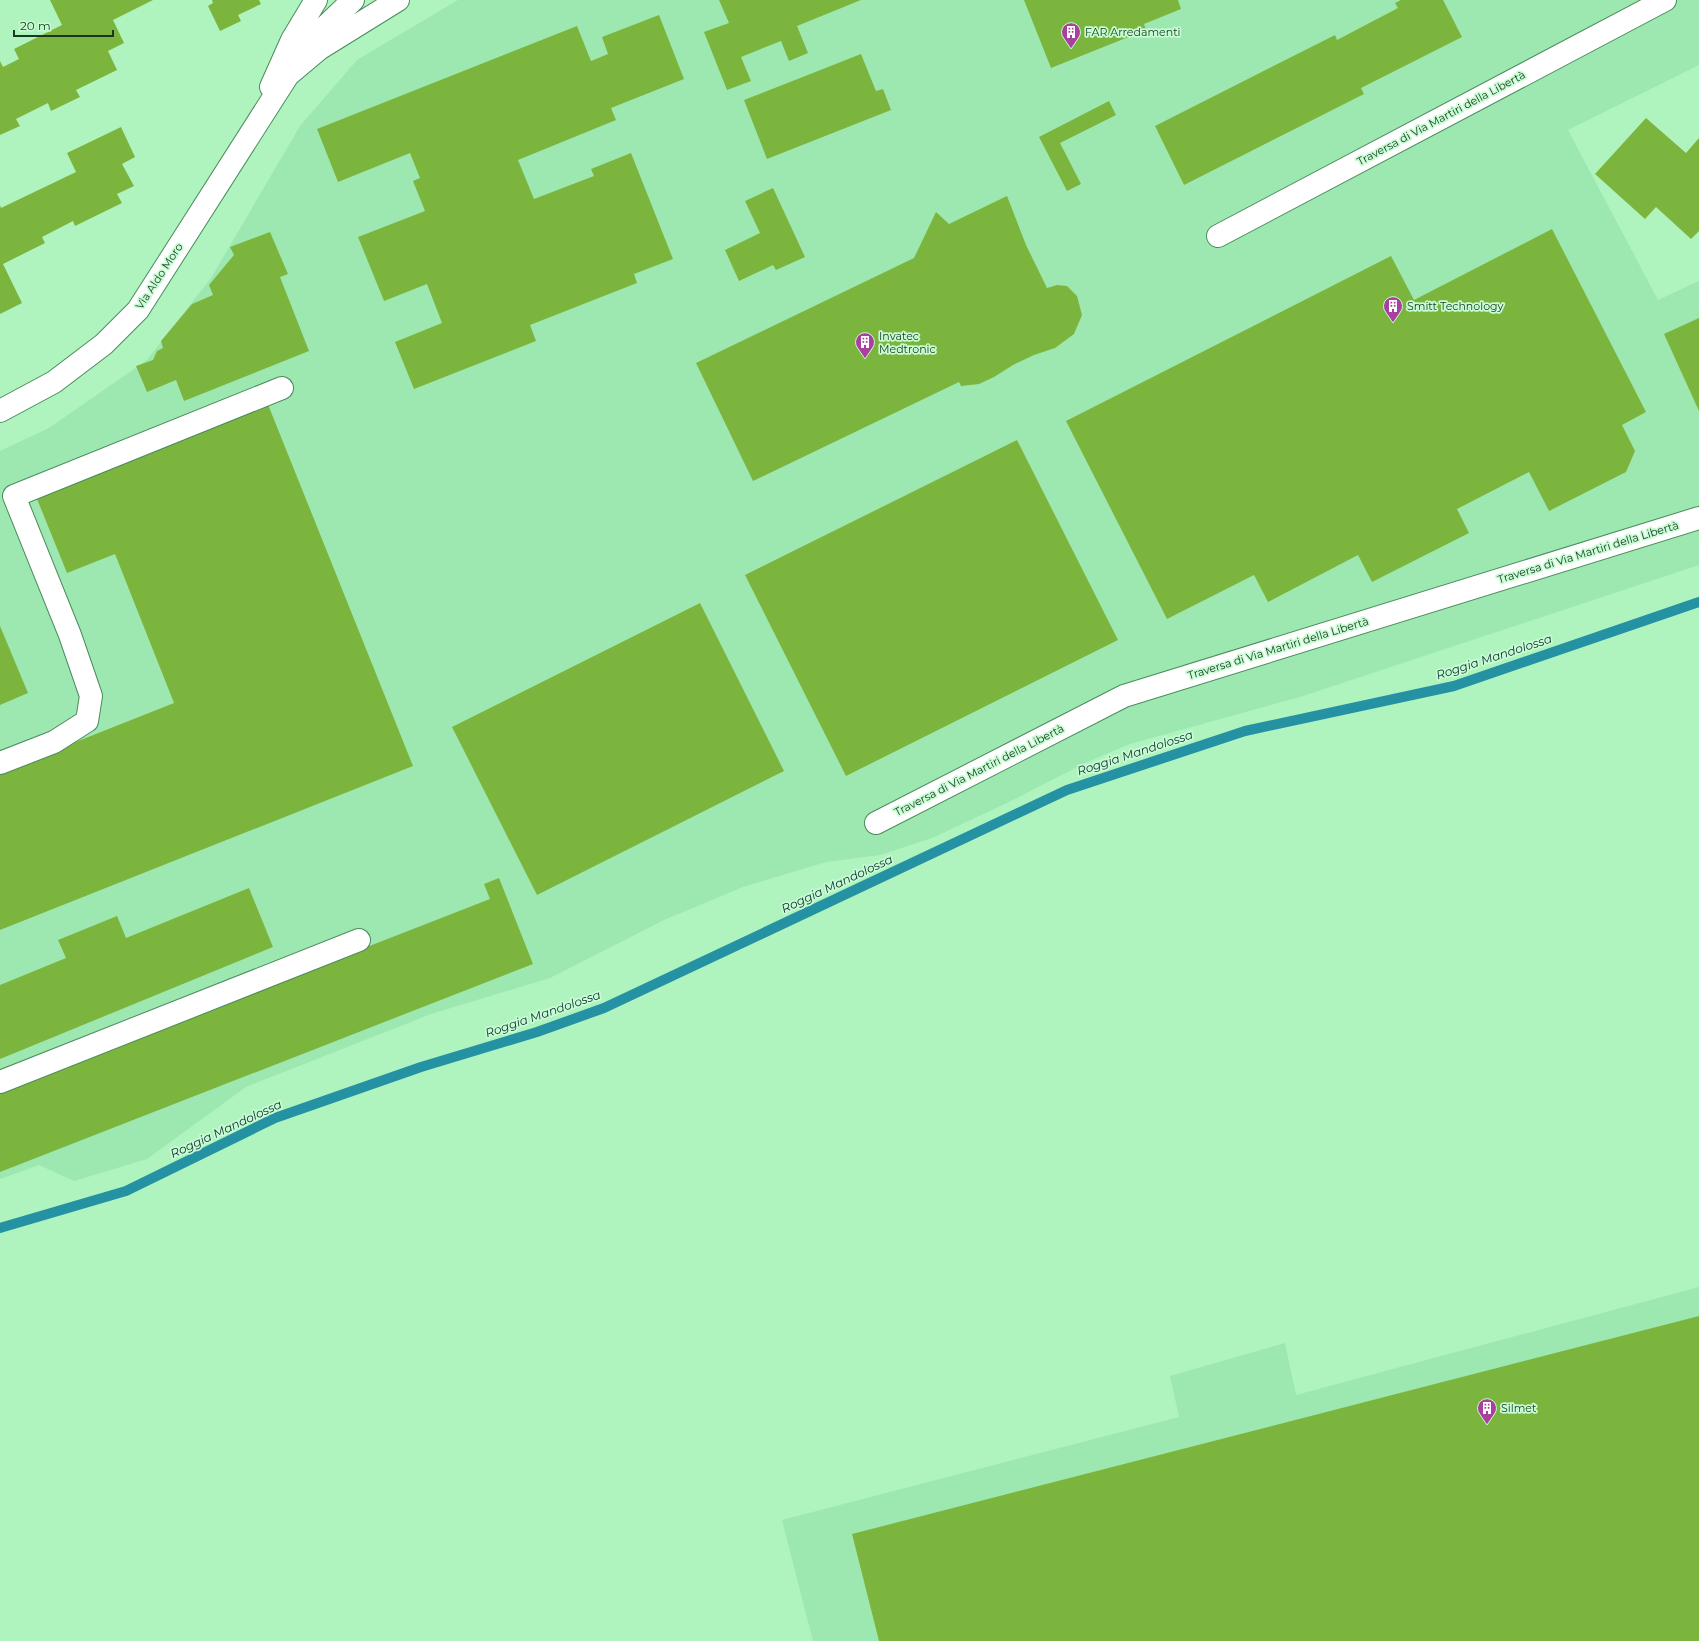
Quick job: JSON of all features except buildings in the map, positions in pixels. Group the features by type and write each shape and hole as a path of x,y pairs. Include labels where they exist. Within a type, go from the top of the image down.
{"street":[{"name":"Via Aldo Moro","path":"259,118 276,72 292,40 316,0"},
{"path":"268,93 291,60 352,0"},
{"name":"Via Aldo Moro","path":"0,411 54,382 104,344 138,310 259,118 288,75 319,49 398,0"},
{"name":"Traversa di Via Martiri della Libertà","path":"1218,236 1665,0"},
{"path":"0,763 54,742 87,721 91,696 70,635 14,496 282,388"},
{"name":"Traversa di Via Martiri della Libertà","path":"876,823 1124,696 1699,518"},
{"path":"0,1082 359,940"}],"shaded area":[{"path":"458,0 1699,0 1699,65 1568,130 1658,300 1699,281 1699,565 1300,697 1130,744 1083,764 1009,802 932,838 880,855 826,862 743,887 664,920 550,978 431,1014 246,1087 147,1159 74,1181 39,1165 0,1179 0,451 49,428 147,360 211,278 300,126 357,60"},
{"name":"Silmet","path":"1699,1287 1699,1641 813,1641 782,1520 1179,1417 1170,1376 1285,1343 1296,1395"}],"waterway":[{"name":"Roggia Mandolossa","path":"0,1228 126,1191 275,1118 421,1067 537,1032 604,1008 1067,790 1245,731 1454,686 1699,602"}],"place":[{"name":"FAR Arredamenti","path":"1071,49"},
{"name":"Smitt Technology","path":"1393,323"},
{"name":"Invatec Medtronic","path":"865,359"},
{"name":"Silmet","path":"1487,1425"}]}
